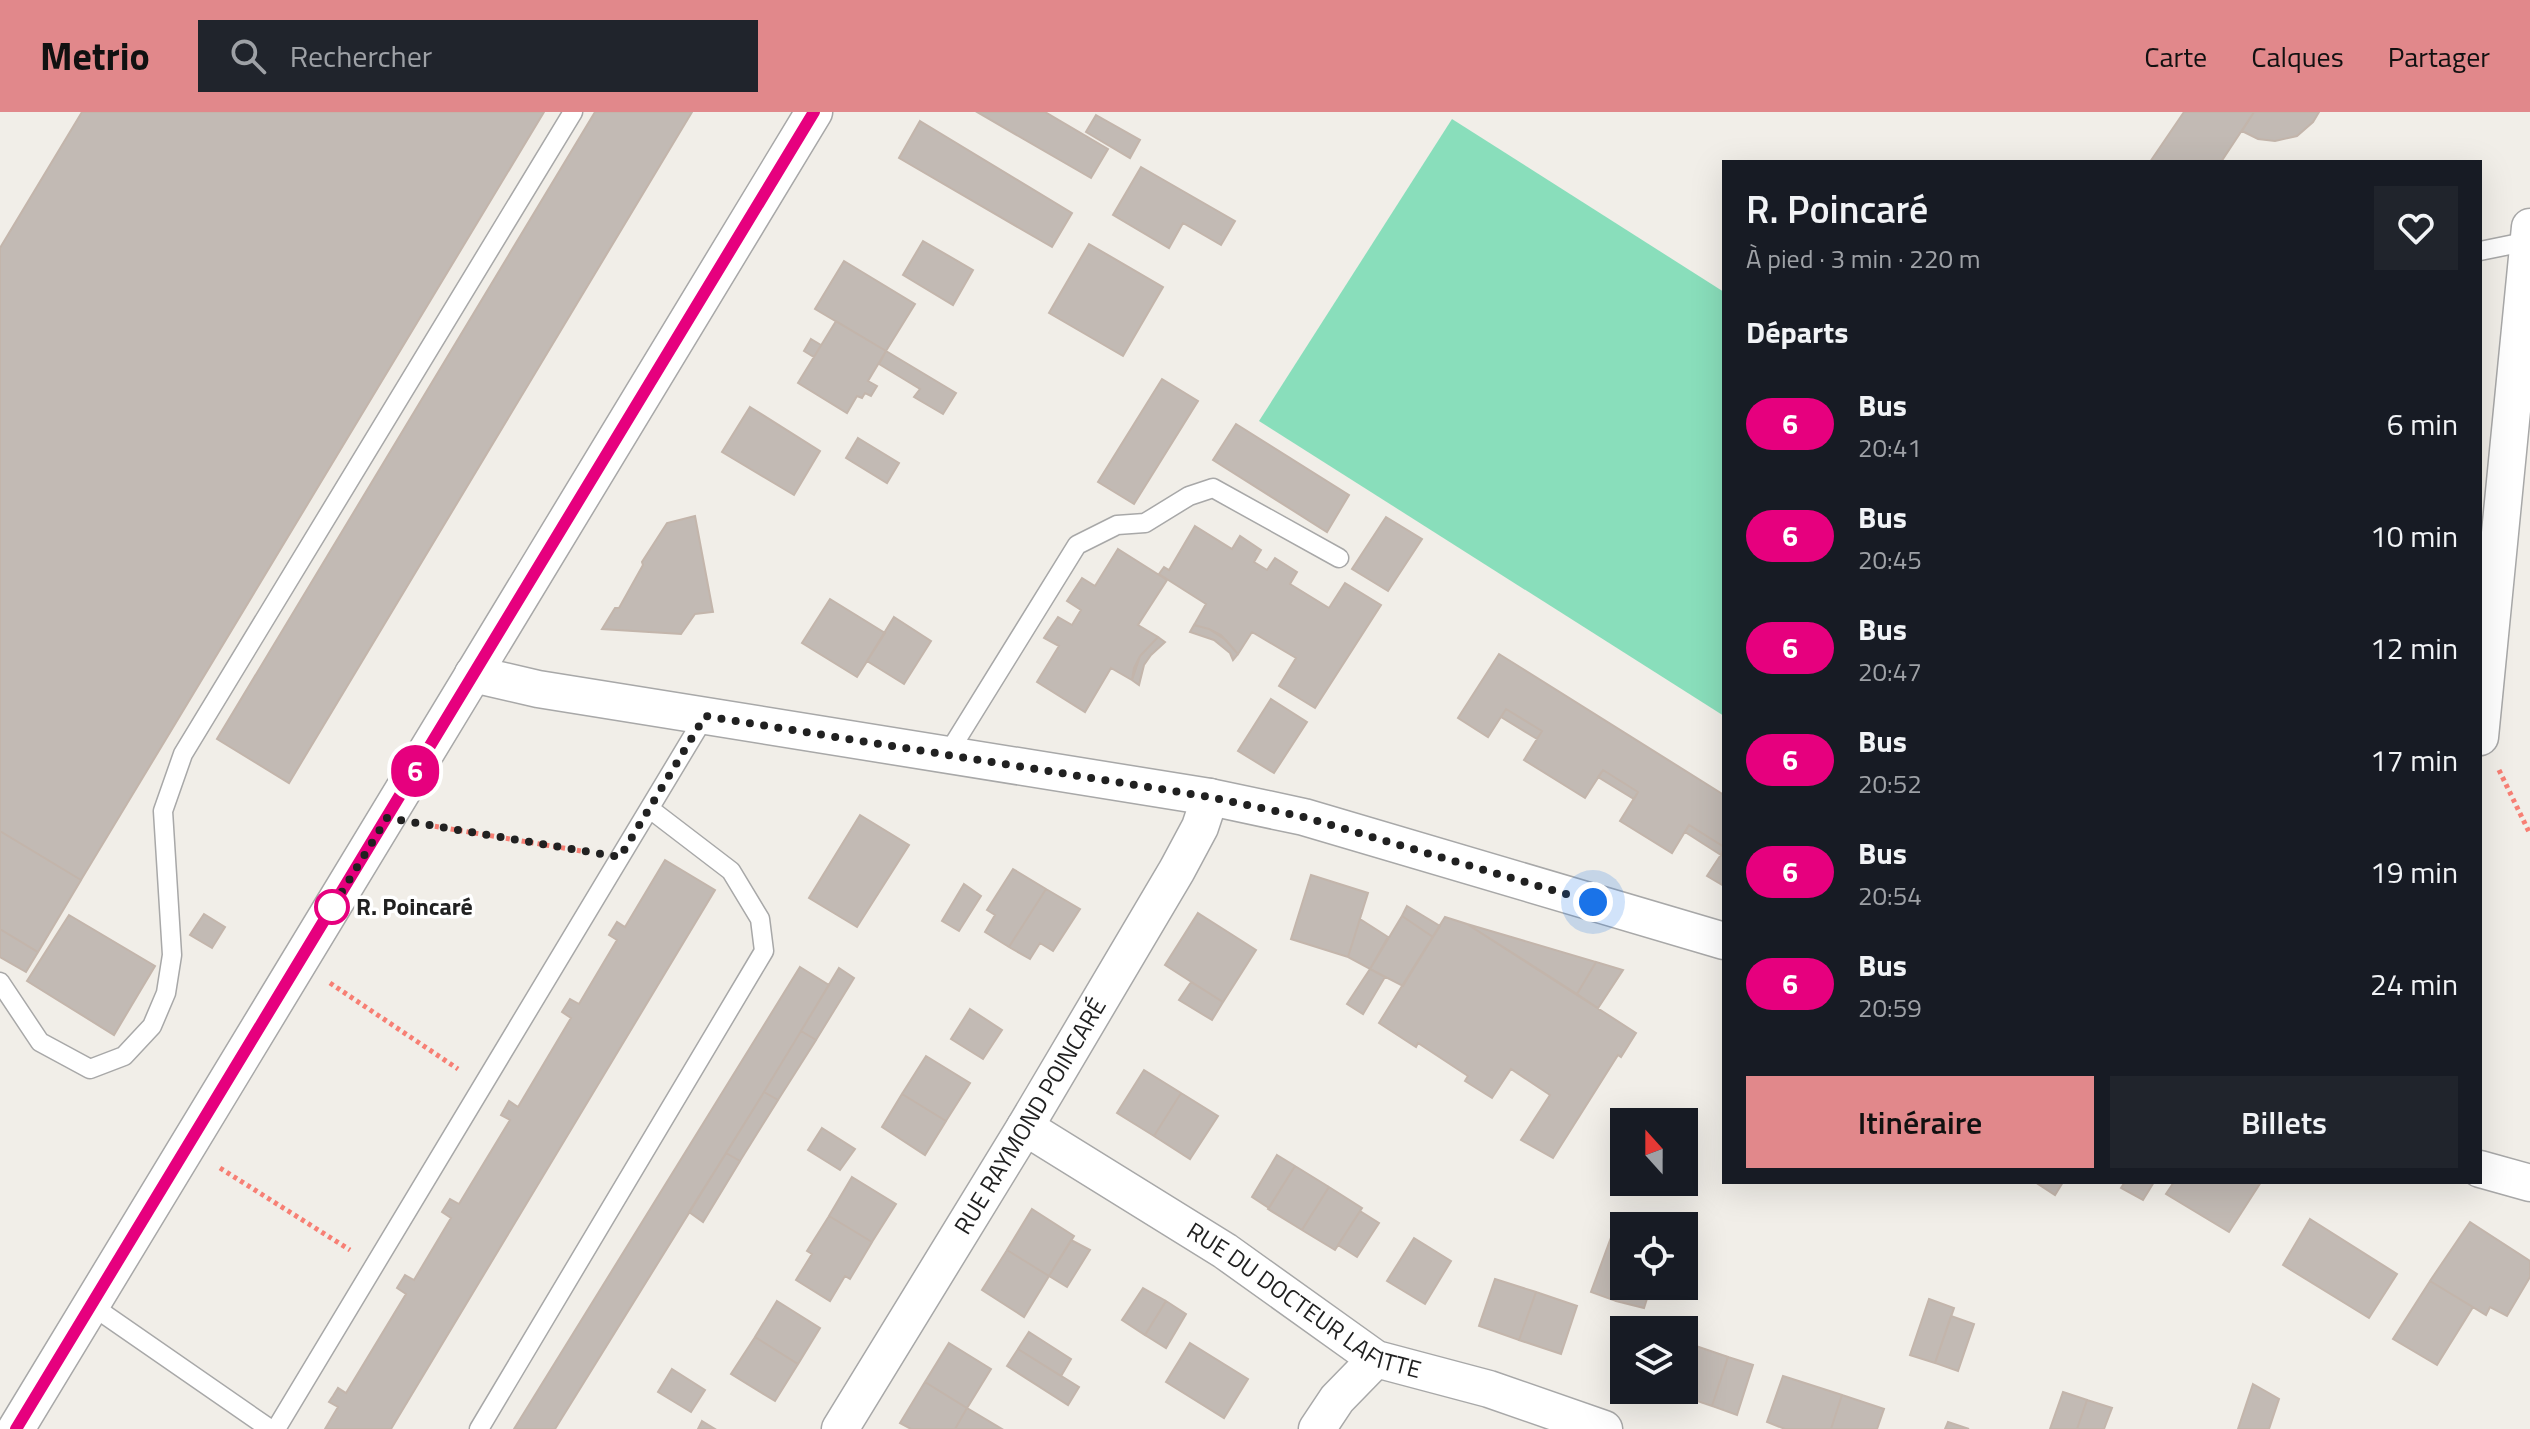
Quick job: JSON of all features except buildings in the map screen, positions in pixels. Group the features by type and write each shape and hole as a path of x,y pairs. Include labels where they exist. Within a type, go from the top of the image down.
{"street":[{"path":"16,1429 814,112"},
{"path":"2482,716 2529,234"},
{"path":"473,674 538,689 1210,797 1304,817 1722,940"},
{"name":"RUE RAYMOND POINCARÉ","path":"840,1429 1025,1127 1177,870 1200,827 1210,797"},
{"name":"RUE DU DOCTEUR LAFITTE","path":"1025,1127 1225,1251 1376,1359 1489,1389 1604,1429"},
{"path":"2482,1170 2530,1183"},
{"path":"1317,1429 1337,1399 1376,1359"}],"lane":[{"path":"0,982 40,1042 90,1069 124,1056 152,1026 166,993 172,955 163,811 183,754 573,112"},
{"path":"2482,250 2529,234"},
{"path":"947,755 1077,545 1117,525 1145,523 1189,496 1213,488 1339,558"},
{"path":"91,1305 273,1429 705,716"},
{"path":"479,1429 764,951 760,919 731,871 650,809"}],"path":[{"path":"387,818 620,857"},
{"path":"300,962 483,1085"},
{"path":"187,1147 375,1265"}],"green space":[{"path":"1452,119 1722,291 1722,715 1259,421"}],"bus line":[{"name":"6","path":"16,1429 814,112"}],"place":[{"name":"R. Poincaré","path":"332,907"}],"route":[{"path":"332,907 326,918 387,818 620,857 705,716 1210,797 1304,817 1593,902"}]}
